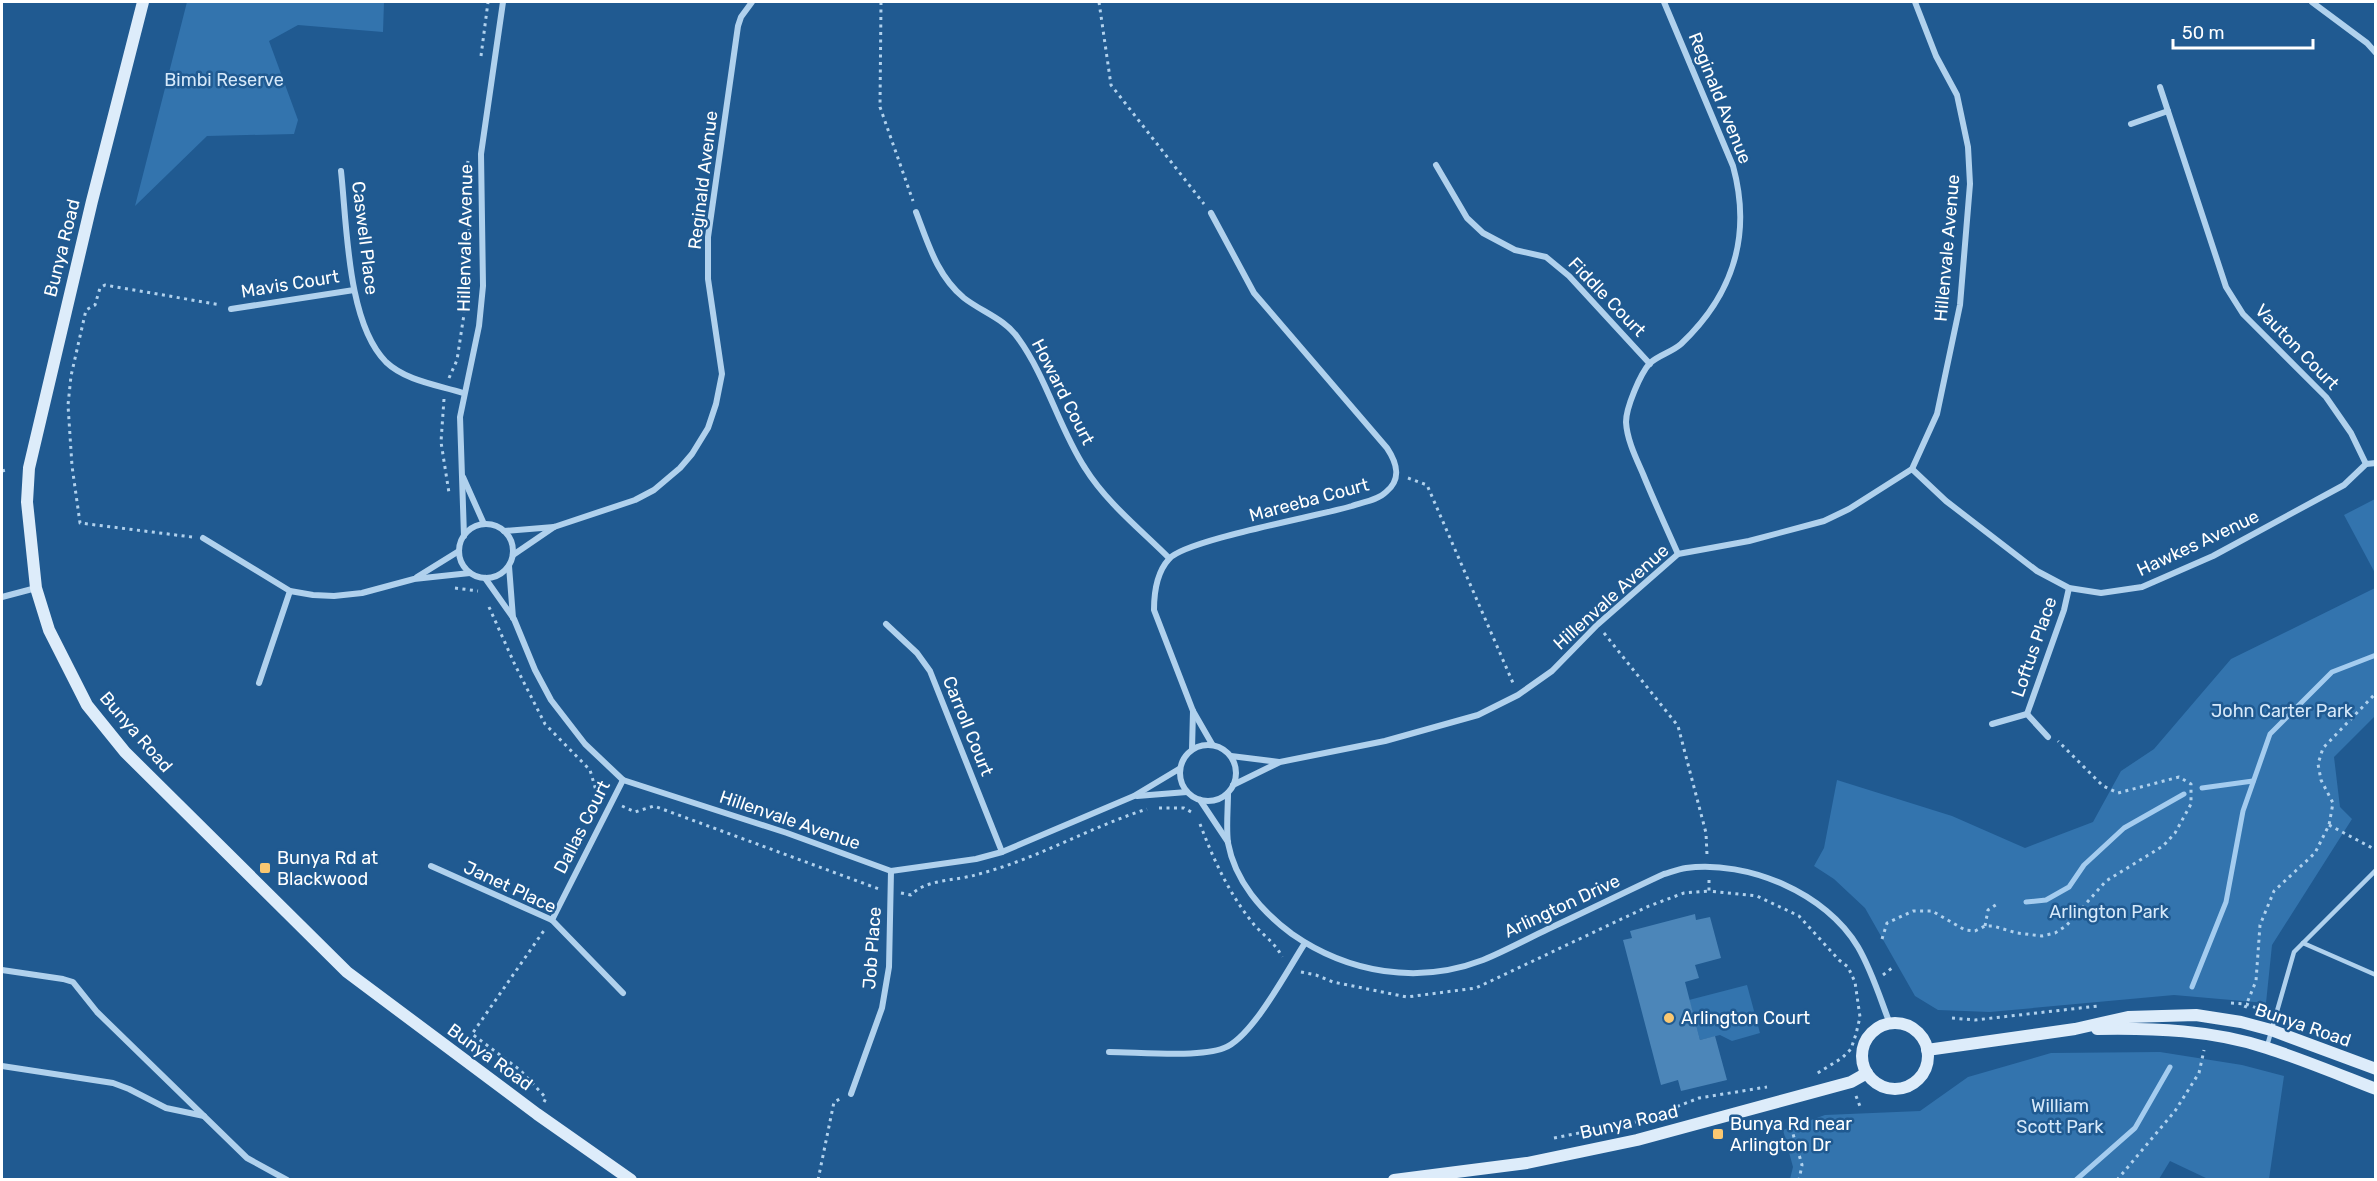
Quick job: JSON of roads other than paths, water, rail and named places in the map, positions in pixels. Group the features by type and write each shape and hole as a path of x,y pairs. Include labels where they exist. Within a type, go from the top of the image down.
{"street":[{"name":"Bunya Road","path":"143,2 89,212 29,468 27,502 36,588 49,630 87,705 125,753 348,972 537,1114 631,1179"},
{"name":"Hillenvale Avenue","path":"464,536 460,417 463,393 479,326 483,286 481,154 503,2"},
{"name":"Reginald Avenue","path":"504,531 554,526 619,506 654,490 680,468 692,454 708,428 722,374 708,279 708,237 738,26 741,17 752,2"},
{"name":"Reginald Avenue","path":"1650,364 1679,346 1699,326 1715,305 1730,274 1740,233 1739,189 1733,166 1664,2"},
{"name":"Hillenvale Avenue","path":"1233,785 1280,762 1406,736 1478,715 1518,695 1552,671 1597,625 1678,554 1749,541 1824,521 1849,509 1912,469 1937,414 1960,305 1970,184 1968,147 1957,95 1936,56 1915,2"},
{"path":"2312,2 2376,53"},
{"name":"Vauton Court","path":"2160,87 2226,287 2243,314 2326,396 2351,433 2366,464"},
{"path":"2131,124 2168,111"},
{"name":"Fiddle Court","path":"1436,165 1467,218 1483,233 1515,250 1546,257 1569,276 1650,364"},
{"name":"Caswell Place","path":"341,171 354,290 365,329 374,347 387,363 406,375 463,393"},
{"name":"Howard Court","path":"916,212 938,269 952,288 966,300 1005,324 1015,333 1027,351 1088,473 1101,490 1169,558"},
{"name":"Mareeba Court","path":"1169,558 1184,549 1206,542 1334,512 1376,498 1385,494 1392,487 1398,475 1395,462 1387,448 1254,293 1211,213"},
{"name":"Mavis Court","path":"231,309 354,290"},
{"path":"1650,364 1629,404 1626,422 1633,450 1678,554"},
{"path":"2366,464 2376,463"},
{"name":"Hawkes Avenue","path":"1912,469 1946,501 2037,571 2069,588 2101,593 2142,587 2213,556 2344,485 2366,464"},
{"name":"Hillenvale Avenue","path":"461,474 484,524"},
{"path":"203,538 290,591 334,596 387,588 414,579 470,573 485,578 500,575 508,566 513,555 512,542 498,526 484,524 476,526 464,536 459,551 460,559 470,573"},
{"name":"Reginald Avenue","path":"513,555 554,526"},
{"path":"414,579 459,551"},
{"path":"1169,558 1154,594 1154,610 1193,711 1212,744"},
{"name":"Hillenvale Avenue","path":"508,566 514,619"},
{"name":"Hillenvale Avenue","path":"485,578 514,619 535,670 551,700 585,744 623,780 787,833 891,871 976,859 1002,852 1134,796 1179,769"},
{"path":"2,597 36,588"},
{"name":"Loftus Place","path":"2027,714 2064,610 2069,588"},
{"path":"258,683 290,591"},
{"name":"Carroll Court","path":"886,624 917,652 930,671 1002,852"},
{"path":"1192,749 1193,711"},
{"name":"Loftus Place","path":"1992,724 2027,714"},
{"name":"Loftus Place","path":"2027,714 2048,737"},
{"path":"1212,744 1222,748 1231,756 1236,770 1233,785 1220,799 1200,800 1187,792 1179,778 1183,758 1192,749 1212,744"},
{"name":"Hillenvale Avenue","path":"1231,756 1280,762"},
{"name":"Dallas Court","path":"552,920 623,780"},
{"name":"Hillenvale Avenue","path":"1134,796 1187,792"},
{"name":"Arlington Drive","path":"1228,793 1228,843"},
{"name":"Arlington Drive","path":"1200,800 1228,843 1236,868 1253,897 1278,923 1305,943 1351,965 1388,972 1430,973 1481,960 1664,874 1686,868 1738,870 1775,880 1807,896 1835,919 1857,946 1873,977 1890,1024"},
{"name":"Janet Place","path":"431,866 552,920 623,993"},
{"name":"Job Place","path":"851,1094 882,1008 889,967 891,871"},
{"path":"1109,1052 1204,1052 1225,1048 1249,1029 1305,943"},
{"path":"2,970 73,982 97,1012 248,1158 287,1179"},
{"name":"Bunya Road","path":"1927,1050 2075,1029 2128,1017 2196,1015 2241,1022 2271,1030 2376,1070"},
{"path":"1890,1024 1910,1027 1918,1033 1927,1050 1925,1070 1912,1085 1902,1088 1882,1086 1873,1081 1863,1063 1862,1052 1865,1042 1880,1027 1890,1024"},
{"name":"Bunya Road","path":"2075,1029 2129,1028 2196,1032 2267,1048 2376,1089"},
{"path":"2,1066 113,1083 166,1108 204,1116"},
{"name":"Bunya Road","path":"1394,1179 1498,1174 1637,1140 1851,1082 1867,1073"}],"lane":[{"path":"2267,1048 2294,952 2376,870"},
{"path":"2303,944 2376,975"}],"waterway":[{"path":"2192,987 2226,902 2243,811 2270,734 2332,672 2376,655"},
{"path":"2202,788 2253,781"},
{"path":"2026,902 2046,900 2069,887 2084,865 2124,828 2184,794"},
{"path":"2076,1180 2135,1128 2170,1067"}],"place":[{"name":"Bunya Rd at Blackwood","path":"265,868"},
{"name":"Arlington Court","path":"1669,1018"},
{"name":"Bunya Rd near Arlington Dr","path":"1718,1134"}],"park label":[{"name":"Bimbi Reserve","path":"224,80"},
{"name":"John Carter Park","path":"2282,711"},
{"name":"Arlington Park","path":"2109,912"},
{"name":"William Scott Park","path":"2060,1116"}]}
